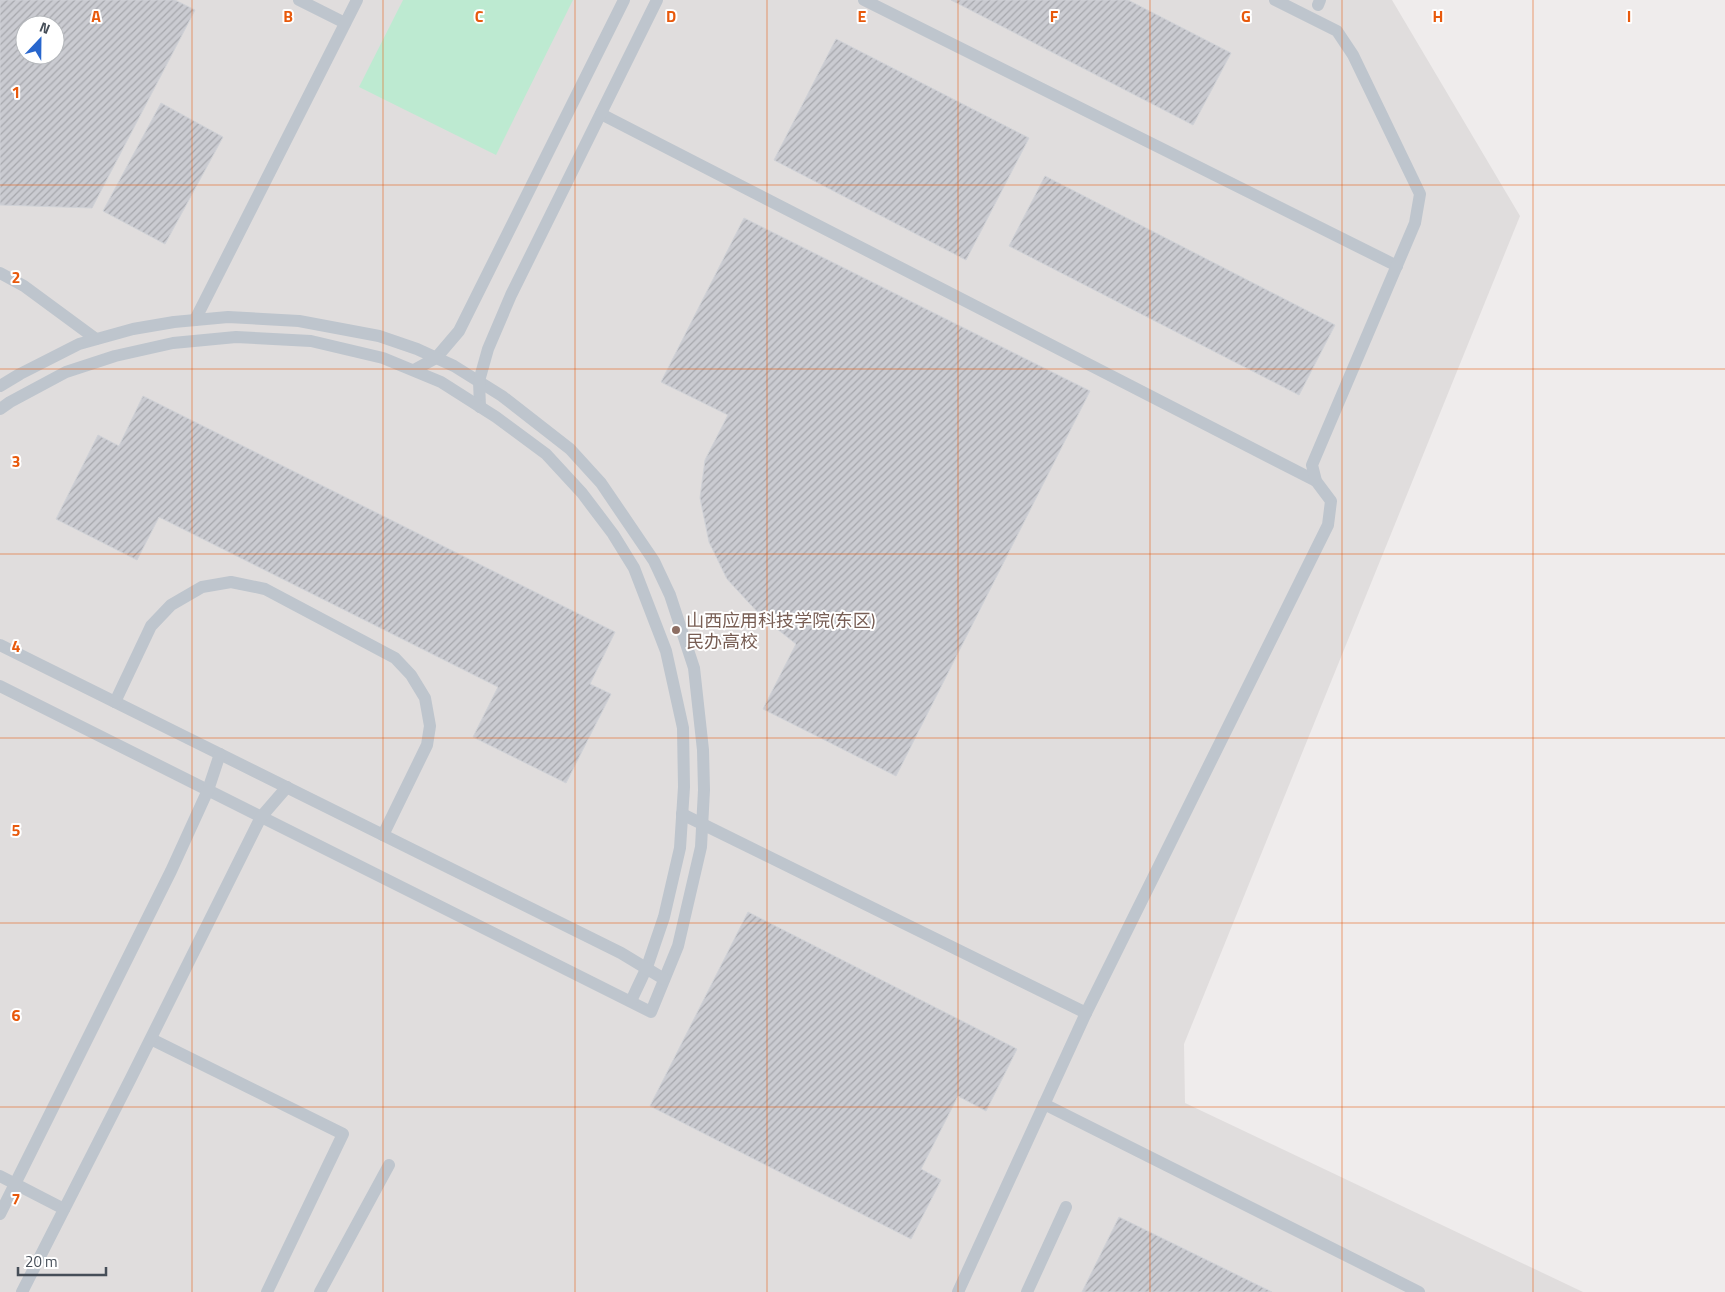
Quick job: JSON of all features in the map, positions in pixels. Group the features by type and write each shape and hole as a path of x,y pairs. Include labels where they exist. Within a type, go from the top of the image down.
{"lane":[{"path":"299,0 345,23"},
{"path":"195,320 356,0"},
{"path":"414,370 436,358 459,331 624,0"},
{"path":"480,407 479,381 488,349 511,295 657,0"},
{"path":"864,0 1397,266"},
{"path":"958,1292 1086,1013 1328,525 1331,501 1316,481 1312,465 1416,223 1420,194 1353,55 1337,31 1275,0"},
{"path":"601,114 1316,481"},
{"path":"0,273 24,286 96,339"},
{"path":"0,386 70,348 132,329 174,322 228,317 299,321 379,336 417,349 454,366 502,396 570,448 602,482 654,561 670,595 694,668 703,750 704,790 701,847 678,946 651,1012 0,686"},
{"path":"0,409 66,372 114,356 173,343 227,338 310,341 383,358 441,382 546,454 582,493 613,534 634,568 666,651 684,728 684,787 678,857 664,916 647,967 631,1002"},
{"path":"115,702 151,626 171,605 202,587 231,582 265,589 394,658 411,675 425,698 430,726 427,745 383,835"},
{"path":"0,645 647,967 664,979"},
{"path":"0,1214 171,871 208,790 220,754"},
{"path":"22,1292 261,817 287,787"},
{"path":"682,814 1086,1013"},
{"path":"150,1039 343,1134 267,1292"},
{"path":"1044,1104 1419,1292"},
{"path":"320,1292 389,1166"},
{"path":"0,1176 64,1209"},
{"path":"1027,1292 1066,1207"}],"shaded area":[{"name":"山西应用科技学院(东区) 民办高校","path":"0,0 1392,0 1520,216 1184,1044 1185,1103 1583,1292 0,1292"}],"green space":[{"path":"403,0 573,0 496,155 359,87"}],"building":[{"path":"0,0 175,0 195,10 92,208 0,205"},
{"path":"951,0 1128,0 1231,53 1193,125"},
{"path":"836,39 1029,138 966,260 774,160"},
{"path":"161,103 223,137 165,244 103,211"},
{"path":"1045,176 1335,325 1299,395 1009,246"},
{"path":"744,218 1090,391 896,776 763,709 796,644 762,617 727,579 709,542 700,498 705,460 728,415 661,382"},
{"path":"143,396 615,632 590,684 611,694 566,783 473,737 498,687 159,517 137,560 56,519 98,435 119,446"},
{"path":"748,912 1017,1049 986,1111 958,1096 921,1169 941,1180 911,1239 650,1106"},
{"path":"1119,1217 1272,1292 1082,1292"}],"place":[{"name":"山西应用科技学院(东区) 民办高校","path":"676,630"}]}
